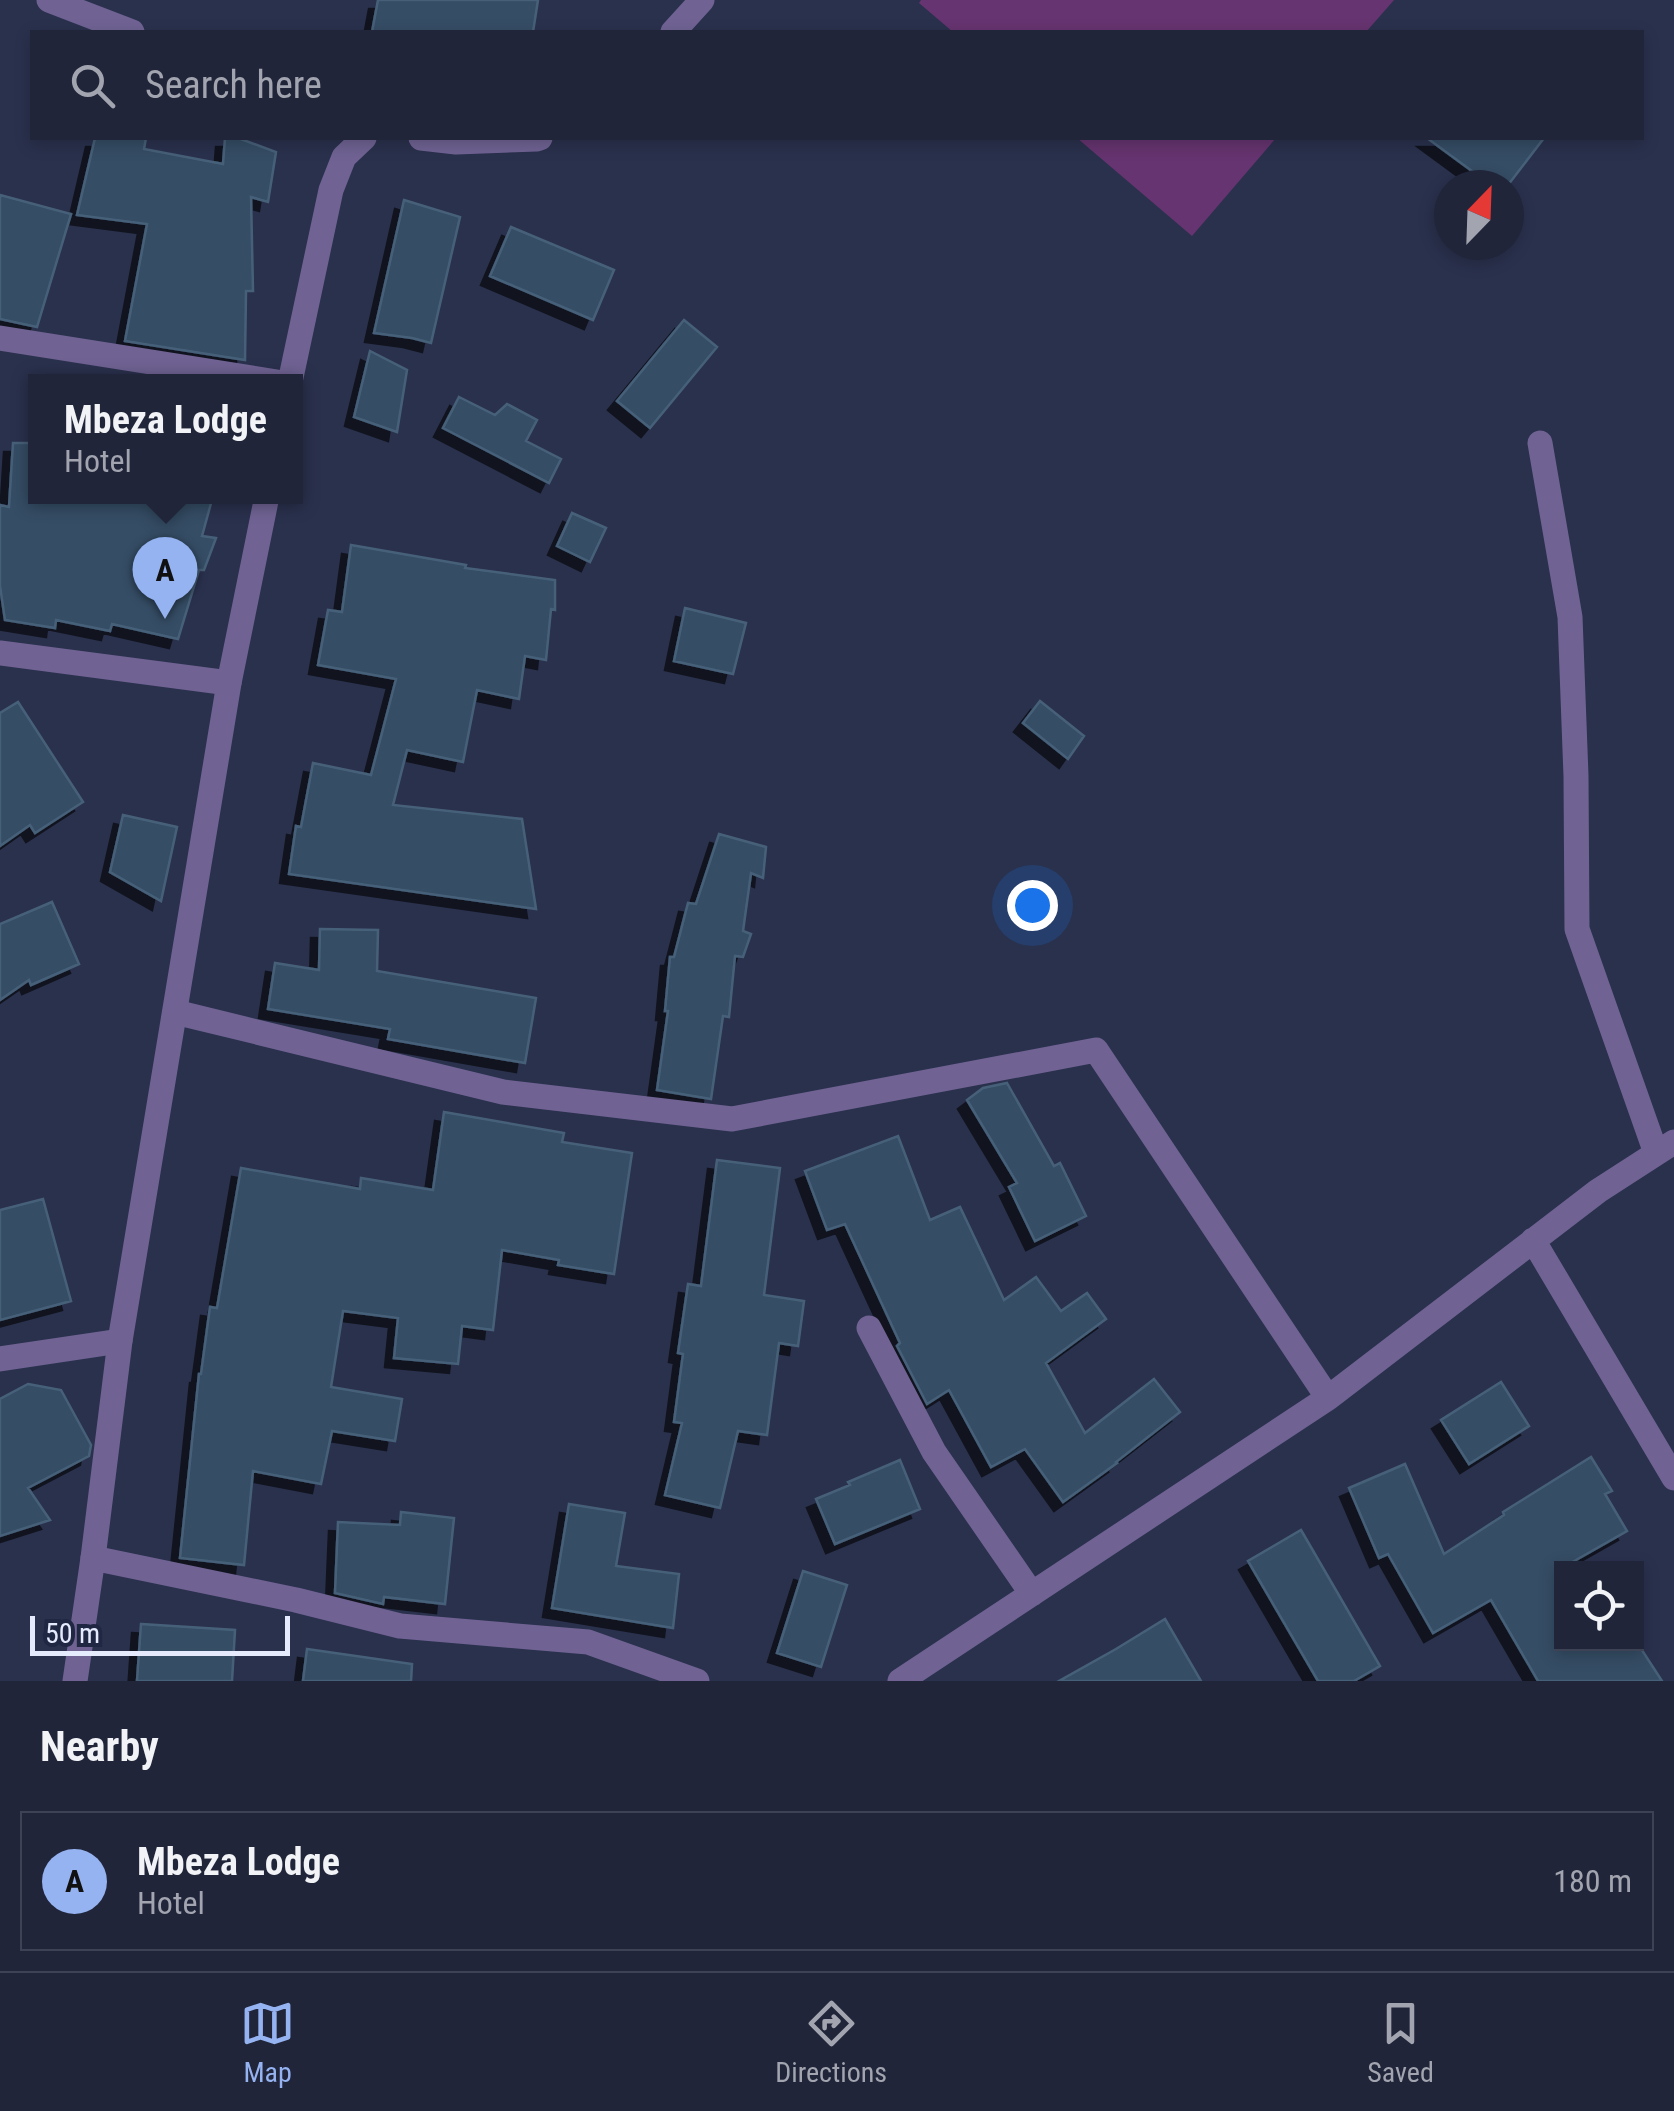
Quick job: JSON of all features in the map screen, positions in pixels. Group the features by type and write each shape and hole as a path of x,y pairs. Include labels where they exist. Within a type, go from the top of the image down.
{"street":[{"path":"49,0 127,30"},
{"path":"675,30 702,0"},
{"path":"292,374 330,190 344,157 362,140"},
{"path":"438,140 537,140"},
{"path":"0,338 227,374"},
{"path":"900,1681 1328,1398 1598,1191 1665,1147 1576,929 1570,617 1540,443"},
{"path":"75,1681 120,1342 229,683 265,504"},
{"path":"0,653 229,683"},
{"path":"175,1012 502,1092 732,1118 1096,1050 1328,1398"},
{"path":"1534,1240 1674,1478"},
{"path":"868,1328 934,1452 1032,1594"},
{"path":"0,1359 120,1342"},
{"path":"93,1558 400,1626 588,1642 696,1681"}],"shaded area":[{"path":"1394,0 1368,30 951,30 919,3"},
{"path":"1079,140 1274,140 1192,236"}],"building":[{"path":"378,0 538,0 533,30 372,30"},
{"path":"95,140 146,140 144,149 223,164 225,140 243,140 276,152 268,202 251,197 253,291 246,291 245,360 125,341 147,224 77,215"},
{"path":"1430,140 1542,140 1519,170 1471,170"},
{"path":"0,195 71,214 37,327 0,319"},
{"path":"404,200 460,217 431,343 374,333"},
{"path":"511,227 614,270 593,320 490,276"},
{"path":"684,320 717,347 650,428 617,401"},
{"path":"370,351 407,370 397,432 354,417"},
{"path":"459,397 495,415 507,404 537,420 526,441 561,459 549,483 443,428"},
{"path":"13,443 28,443 28,504 211,504 202,536 216,538 204,570 199,570 178,639 112,624 110,631 56,620 55,628 5,620 0,586 0,505 9,507"},
{"path":"572,513 606,528 590,562 557,546"},
{"path":"351,545 466,565 465,568 555,580 555,610 551,609 546,660 525,656 519,699 477,690 463,762 407,750 393,805 522,819 536,909 289,874 296,826 301,827 313,763 371,775 396,679 318,665 328,610 342,612"},
{"path":"685,608 746,623 733,674 674,661"},
{"path":"1040,701 1084,736 1068,759 1023,723"},
{"path":"18,702 83,802 35,833 30,825 0,846 0,713"},
{"path":"123,815 177,827 161,901 110,872"},
{"path":"719,834 766,847 763,878 751,873 743,931 751,934 743,957 735,956 729,1017 723,1016 711,1099 657,1090 668,1011 670,957 674,957 688,903 696,904"},
{"path":"52,902 79,964 31,985 29,980 0,1000 0,924"},
{"path":"320,929 378,930 377,971 536,998 525,1063 388,1039 390,1029 268,1009 275,963 319,970"},
{"path":"1007,1083 1054,1166 1060,1163 1086,1216 1035,1241 1009,1187 1017,1183 967,1100 983,1088"},
{"path":"444,1112 564,1133 562,1142 632,1153 614,1274 502,1250 493,1330 462,1326 458,1364 394,1358 398,1318 343,1311 331,1387 402,1399 395,1441 332,1431 321,1484 253,1471 244,1565 180,1558 199,1374 210,1307 217,1308 241,1168 360,1189 361,1178 433,1190"},
{"path":"898,1136 930,1220 960,1207 1004,1300 1036,1277 1061,1311 1087,1293 1106,1319 1046,1363 1085,1433 1154,1379 1180,1412 1063,1502 1025,1449 991,1467 949,1390 927,1404 897,1346 900,1343 845,1224 827,1230 805,1171"},
{"path":"717,1160 780,1168 764,1295 804,1301 798,1346 779,1343 767,1435 738,1431 720,1508 665,1495 682,1423 674,1422 688,1284 701,1286"},
{"path":"43,1199 71,1301 0,1320 0,1210"},
{"path":"1501,1382 1529,1426 1469,1464 1441,1420"},
{"path":"28,1384 61,1390 91,1445 89,1456 28,1488 50,1520 0,1536 0,1399"},
{"path":"1591,1457 1612,1491 1605,1494 1627,1531 1574,1561 1554,1561 1554,1651 1643,1651 1662,1681 1538,1681 1491,1600 1433,1633 1388,1554 1379,1558 1349,1488 1405,1464 1444,1554 1504,1515 1503,1512"},
{"path":"900,1460 920,1509 835,1544 816,1499"},
{"path":"569,1504 625,1513 616,1566 679,1574 673,1628 552,1608"},
{"path":"401,1512 454,1518 445,1604 384,1597 383,1604 335,1593 338,1522 400,1525"},
{"path":"1301,1530 1380,1666 1354,1681 1318,1681 1248,1561"},
{"path":"803,1571 847,1585 821,1667 777,1653"},
{"path":"1165,1619 1201,1681 1059,1681 1116,1649"},
{"path":"141,1624 235,1630 232,1681 137,1681"},
{"path":"307,1649 412,1664 411,1681 303,1681"}],"place":[{"name":"Mbeza Lodge","path":"165,619"}]}
